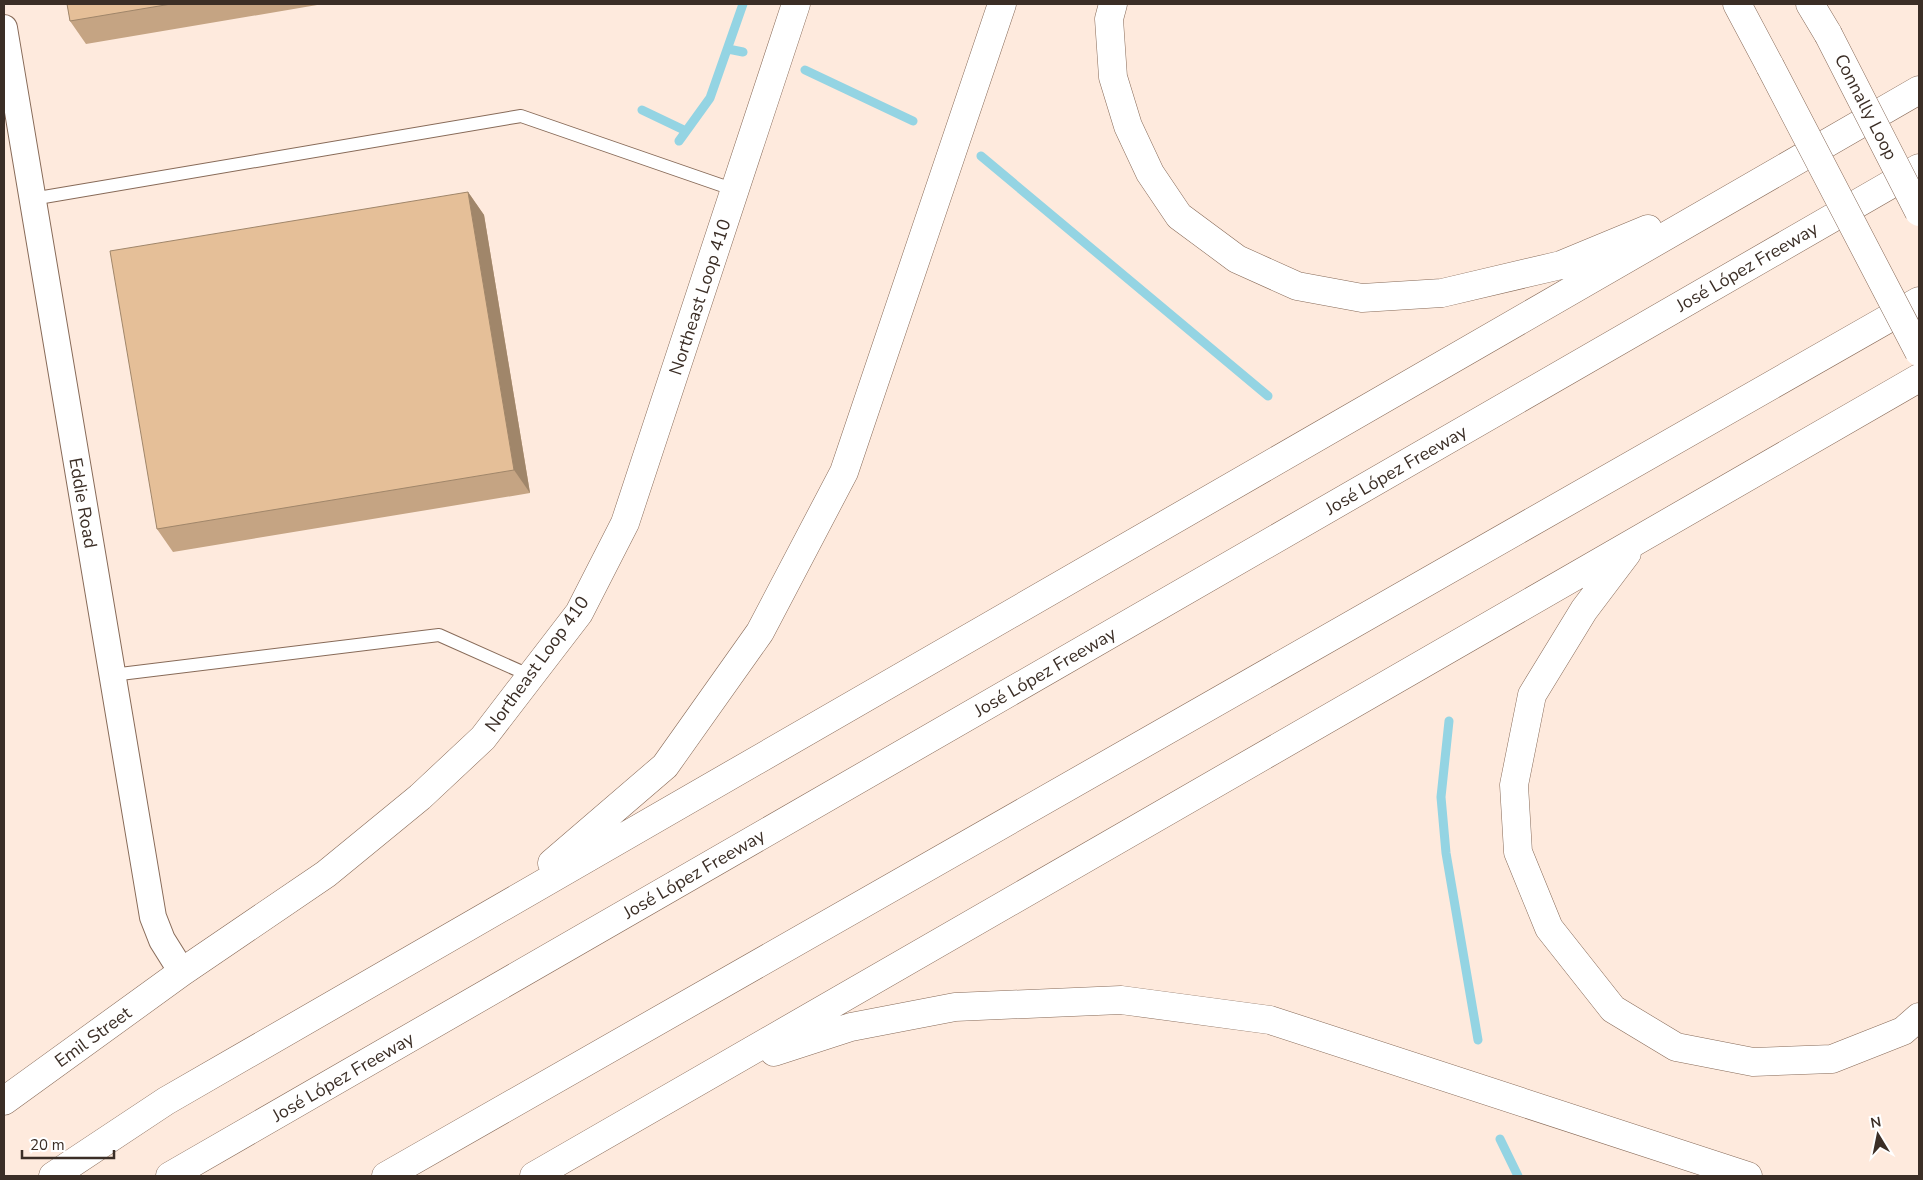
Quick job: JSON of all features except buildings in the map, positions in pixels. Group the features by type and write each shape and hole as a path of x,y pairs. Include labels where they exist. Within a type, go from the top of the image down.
{"main road":[{"name":"Northeast Loop 410","path":"182,972 326,874 420,797 483,738 579,613 625,523 796,4"},
{"path":"500,907 665,766 760,632 844,472 1002,4"},
{"path":"1113,4 1109,20 1113,77 1128,126 1150,174 1179,216 1237,259 1297,286 1362,298 1442,293 1561,265 1749,188"},
{"path":"1737,4 1919,352"},
{"name":"Connally Loop","path":"1810,4 1828,34 1919,212"},
{"path":"53,1176 166,1101 1919,90"},
{"name":"José López Freeway","path":"170,1176 1919,168"},
{"path":"386,1176 1919,301"},
{"path":"534,1176 1919,378"},
{"path":"1634,543 1584,610 1532,695 1514,785 1518,852 1550,928 1613,1009 1676,1047 1753,1062 1832,1059 1902,1031 1919,1017"},
{"name":"Emil Street","path":"4,1102 182,972"},
{"path":"725,1067 851,1027 955,1006 1121,1000 1270,1020 1748,1176"}],"street":[{"name":"Eddie Road","path":"4,28 10,100 32,199 153,917 162,940 182,972"}],"lane":[{"path":"32,199 521,116 735,190"},
{"path":"112,675 439,635 531,676"}],"waterway":[{"path":"679,141 710,98 743,4"},
{"path":"728,49 743,52"},
{"path":"805,70 913,121"},
{"path":"642,110 686,131"},
{"path":"981,156 1268,396"},
{"path":"1449,721 1441,797 1446,853 1478,1040"},
{"path":"1500,1139 1518,1176"}]}
